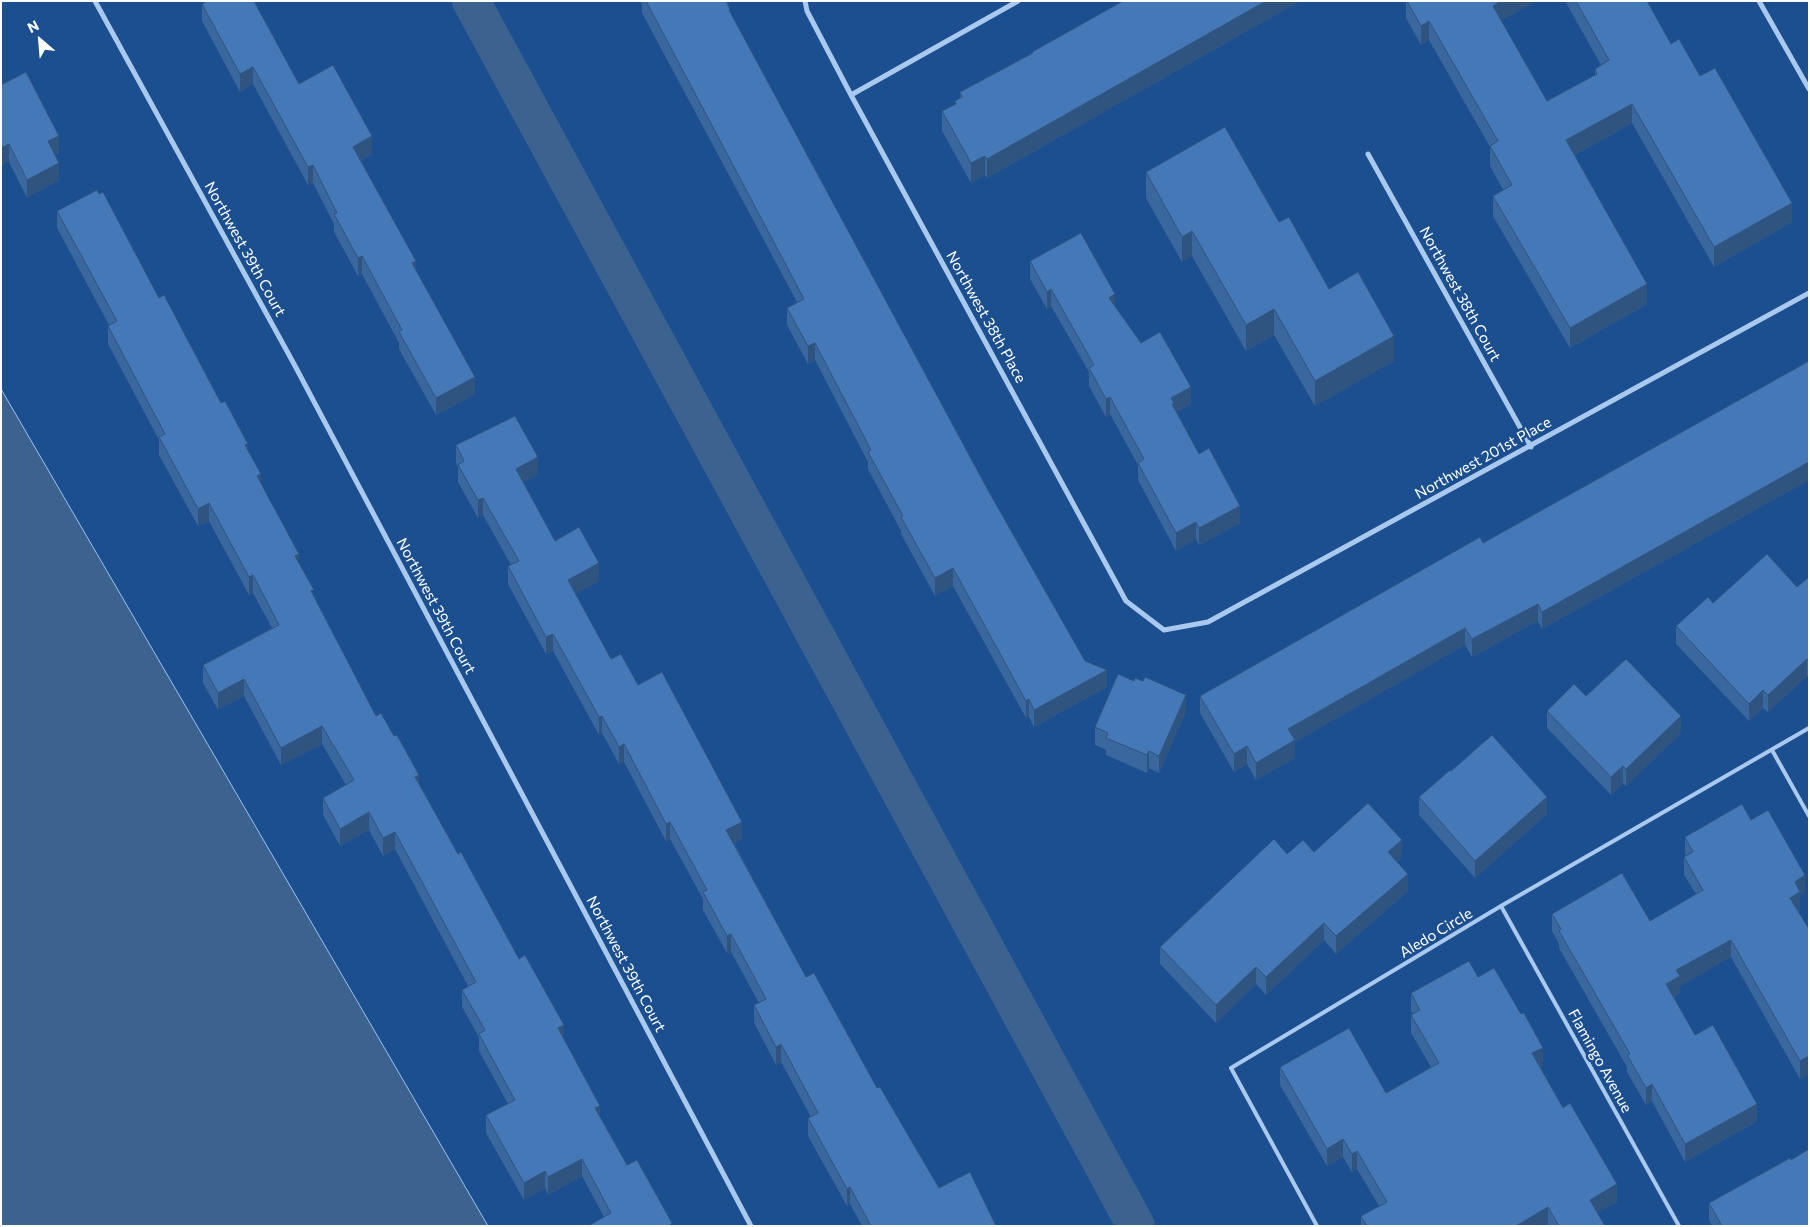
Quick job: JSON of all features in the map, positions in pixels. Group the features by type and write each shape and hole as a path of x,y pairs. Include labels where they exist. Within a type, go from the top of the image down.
{"street":[{"name":"Northwest 39th Court","path":"96,1 294,364 751,1226"},
{"name":"Northwest 38th Place","path":"805,1 807,11 851,95 1126,601 1164,630"},
{"path":"851,95 1018,1"},
{"path":"1759,1 1809,89"},
{"name":"Northwest 38th Court","path":"1368,154 1530,447"},
{"name":"Northwest 201st Place","path":"1164,630 1208,622 1809,293"}],"lane":[{"name":"Aledo Circle","path":"1317,1226 1231,1068 1501,906 1809,728"},
{"path":"1772,750 1809,816"},
{"name":"Flamingo Avenue","path":"1501,906 1680,1226"}],"water":[{"path":"1,389 488,1226 1,1226"}],"building":[{"path":"207,1 254,1 299,84 333,65 372,136 353,147 416,261 412,263 475,377 436,398 399,332 402,330 362,256 358,258 334,214 337,213 313,165 308,167 253,67 240,74 202,4"},
{"path":"646,1 726,1 729,10 989,492 1085,661 1107,670 1034,710 1029,699 1026,701 953,568 935,578 901,517 903,516 868,452 871,450 815,343 808,346 787,308 804,299"},
{"path":"1123,1 1266,1 987,159 985,156 971,163 942,111 956,104 955,101 962,97 960,92 1033,53"},
{"path":"1407,1 1501,1 1493,6 1547,101 1597,74 1595,69 1609,60 1576,1 1647,1 1671,44 1679,39 1700,76 1715,68 1792,203 1714,247 1632,104 1566,140 1647,284 1570,328 1493,196 1512,185 1490,146 1498,141 1429,21 1421,26"},
{"path":"26,72 59,136 48,141 59,163 27,180 9,144 1,148 1,85"},
{"path":"1225,127 1279,222 1289,217 1329,289 1358,272 1394,336 1315,381 1274,309 1246,325 1192,231 1182,237 1146,172"},
{"path":"97,190 99,194 103,192 159,298 164,295 221,403 225,401 248,444 245,445 261,474 257,476 299,554 295,556 314,590 311,591 376,716 381,713 394,736 397,735 419,775 415,777 458,854 461,852 519,959 525,955 564,1025 558,1028 600,1106 595,1108 627,1165 637,1160 672,1223 669,1226 588,1226 611,1213 582,1159 548,1177 545,1171 524,1183 486,1115 515,1100 479,1034 485,1030 462,990 476,982 395,832 383,838 369,812 340,829 323,798 354,780 322,726 281,748 244,679 218,693 203,665 279,625 253,575 249,577 209,503 198,509 159,437 165,434 108,326 117,321 57,211"},
{"path":"1081,233 1115,294 1109,298 1141,343 1160,332 1191,387 1171,398 1174,403 1172,404 1199,454 1209,448 1240,506 1199,528 1196,522 1176,533 1138,463 1144,459 1110,397 1106,399 1089,368 1094,365 1051,289 1047,292 1030,261"},
{"path":"1809,361 1809,462 1542,612 1538,604 1472,639 1465,628 1288,729 1295,740 1256,763 1247,746 1234,754 1200,696 1480,537 1483,543"},
{"path":"515,416 538,457 516,469 555,541 579,527 599,563 568,580 611,659 621,654 638,685 662,672 742,822 726,830 806,977 814,973 877,1088 880,1087 939,1188 970,1172 996,1226 871,1226 850,1187 847,1189 808,1118 818,1113 781,1044 776,1047 754,1005 766,999 731,934 727,936 703,892 707,890 670,822 666,824 624,744 619,747 602,716 599,717 553,634 546,637 508,566 519,561 483,498 478,500 458,465 464,461 456,445"},
{"path":"1767,554 1797,587 1809,577 1809,661 1807,659 1768,695 1763,690 1749,704 1676,626 1708,597 1713,603"},
{"path":"1626,659 1681,716 1626,769 1623,766 1611,777 1547,711 1574,684 1586,696"},
{"path":"1118,674 1134,681 1135,678 1143,681 1145,677 1186,695 1159,756 1149,751 1147,755 1106,738 1108,733 1095,727"},
{"path":"1492,735 1547,797 1475,861 1419,797"},
{"path":"1368,803 1402,840 1388,852 1408,874 1336,936 1324,923 1266,977 1256,967 1216,1005 1160,947 1274,839 1287,854 1303,840 1314,852"},
{"path":"1742,804 1751,820 1768,810 1805,875 1795,882 1800,892 1790,898 1809,929 1809,1056 1800,1061 1731,940 1676,970 1680,976 1666,984 1695,1035 1713,1025 1757,1104 1685,1144 1652,1084 1646,1088 1627,1055 1630,1054 1559,931 1561,929 1552,914 1622,873 1650,921 1703,890 1684,857 1693,852 1685,837"},
{"path":"1469,961 1478,977 1494,968 1521,1014 1524,1013 1543,1048 1532,1053 1563,1108 1570,1103 1617,1184 1590,1200 1605,1226 1559,1226 1548,1207 1516,1226 1367,1226 1361,1216 1387,1202 1357,1151 1352,1154 1343,1139 1327,1149 1280,1067 1349,1028 1386,1093 1439,1063 1411,1015 1420,1010 1411,993"},
{"path":"1809,1149 1809,1226 1722,1226 1709,1203"}],"waterway":[{"path":"471,1 1136,1226"}]}
